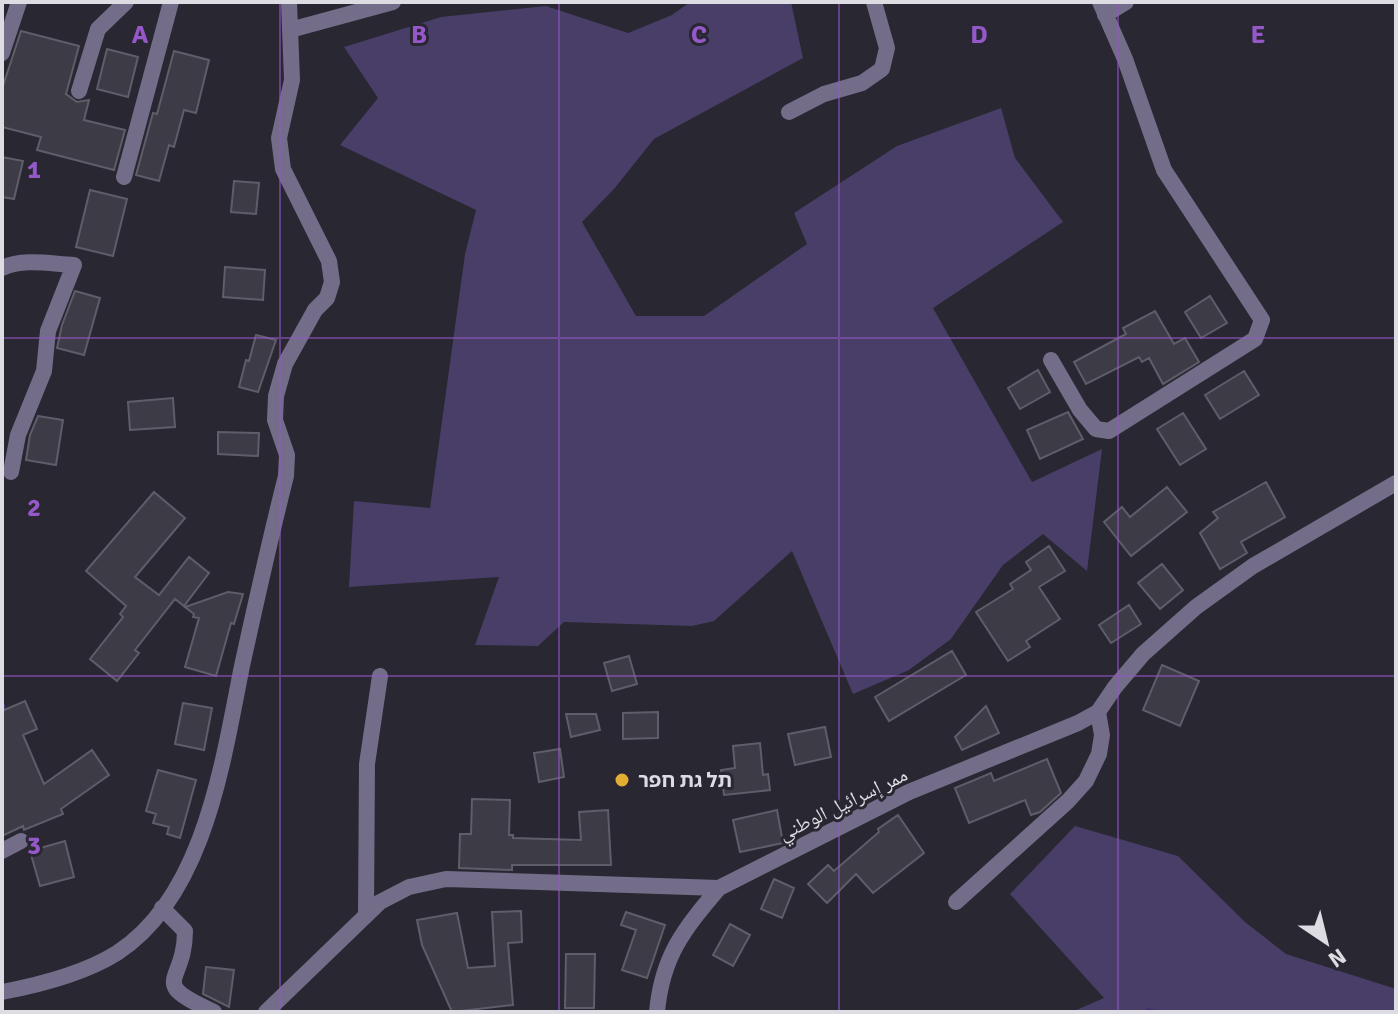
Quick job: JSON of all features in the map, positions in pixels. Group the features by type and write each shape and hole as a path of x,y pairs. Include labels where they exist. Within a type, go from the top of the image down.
{"street":[{"path":"2,53 19,2"},
{"path":"79,91 98,29 126,2"},
{"path":"124,177 171,2"},
{"path":"2,992 76,972 116,953 143,930 169,899 204,831 220,777 286,476 287,455 275,420 276,396 285,364 315,310 327,298 332,282 329,261 283,169 279,138 292,80 289,2"},
{"path":"290,30 393,2"},
{"path":"789,112 824,94 862,83 882,69 887,48 874,2"},
{"path":"1051,360 1080,410 1096,429 1109,431 1255,339 1262,320 1164,170 1125,59 1103,8 1126,2"},
{"path":"2,268 9,264 31,262 74,265 48,331 44,371 18,435 11,472"},
{"name":"ممر إسرائيل الوطني","path":"266,1012 366,914 380,902 409,887 446,879 719,888 909,792 1078,723 1098,712 1143,654 1196,607 1253,566 1396,483"},
{"path":"366,914 367,764 380,676"},
{"path":"956,902 1086,781 1099,754 1102,735 1098,712"},
{"path":"2,851 21,841"},
{"path":"657,1012 659,990 682,931 719,888"},
{"path":"162,908 185,931 185,944 173,980 175,990 183,998 214,1012"}],"shaded area":[{"path":"690,2 791,2 803,58 654,139 614,189 582,222 636,316 704,316 807,244 794,213 897,146 1001,108 1015,158 1063,222 933,308 1032,482 1102,449 1087,571 1043,534 1003,565 951,639 909,670 853,694 792,551 714,621 692,626 564,622 538,646 475,645 499,577 349,587 354,501 430,508 465,254 476,210 340,145 378,98 344,47 441,17 546,6 628,33 672,15"},
{"path":"1075,826 1178,856 1245,922 1286,954 1396,989 1396,1012 1072,1012 1104,998 1010,894"}],"building":[{"path":"21,31 79,46 66,94 77,102 89,100 84,120 125,130 114,170 37,150 41,137 2,127 2,89"},
{"path":"107,49 138,57 128,97 97,89"},
{"path":"174,51 209,60 196,113 184,110 174,147 169,145 159,181 136,175"},
{"path":"2,157 23,161 14,199 2,197"},
{"path":"234,181 259,183 256,214 231,212"},
{"path":"90,190 127,199 113,256 76,247"},
{"path":"225,267 265,270 263,300 223,297"},
{"path":"75,291 100,298 84,355 57,348"},
{"path":"1210,296 1227,323 1201,338 1185,312"},
{"path":"1155,311 1174,344 1185,338 1199,362 1163,384 1149,358 1142,362 1139,357 1086,384 1074,362 1126,334 1123,328"},
{"path":"256,335 276,340 258,392 239,387"},
{"path":"1038,370 1050,392 1020,409 1008,388"},
{"path":"1244,371 1259,395 1220,419 1205,395"},
{"path":"173,398 175,427 130,430 128,402"},
{"path":"1068,412 1083,439 1040,459 1027,430"},
{"path":"1183,413 1206,449 1180,465 1157,429"},
{"path":"38,416 63,420 56,465 26,460 30,435"},
{"path":"218,432 259,433 258,456 218,454"},
{"path":"1266,482 1285,517 1241,542 1247,553 1220,569 1200,533 1218,518 1213,512"},
{"path":"1167,487 1187,512 1131,556 1104,522 1122,507 1130,517"},
{"path":"154,492 185,518 135,577 159,595 189,557 209,573 184,606 175,599 135,650 139,653 117,681 90,659 123,617 120,614 126,606 86,571"},
{"path":"1049,546 1065,571 1039,587 1060,619 1026,641 1030,647 1008,661 976,612 1013,589 1010,584 1031,570 1026,562"},
{"path":"1162,564 1183,590 1160,609 1138,583"},
{"path":"228,592 243,594 216,676 185,667 199,618 193,617 194,614 185,607"},
{"path":"1129,605 1141,624 1111,643 1099,625"},
{"path":"952,651 966,675 889,721 875,697"},
{"path":"629,656 637,684 612,691 604,663"},
{"path":"1162,665 1199,681 1180,726 1143,710"},
{"path":"25,701 37,729 23,735 44,784 92,750 109,775 61,809 63,814 2,836 2,711"},
{"path":"183,703 212,708 204,750 175,744"},
{"path":"986,706 999,733 962,750 955,737"},
{"path":"658,712 658,738 623,739 623,713"},
{"path":"566,714 596,714 600,730 571,737"},
{"path":"825,727 831,757 795,765 788,734"},
{"path":"760,743 763,775 768,774 770,790 724,795 721,770 735,768 733,746"},
{"path":"560,749 564,777 539,782 534,753"},
{"path":"1047,759 1061,793 1040,812 1031,815 1025,800 969,823 955,788 991,773 994,781"},
{"path":"158,770 196,780 180,838 167,834 169,827 153,823 156,814 146,811"},
{"path":"472,799 510,800 509,835 513,838 581,840 579,812 608,810 611,865 512,865 512,870 459,868 460,834 471,834"},
{"path":"777,810 783,843 740,852 733,820"},
{"path":"898,815 924,853 873,893 856,874 827,903 808,884 828,865 834,871 879,832 878,829"},
{"path":"65,841 74,877 40,886 30,851"},
{"path":"774,879 794,888 782,918 761,909"},
{"path":"521,911 522,942 508,943 513,1005 452,1012 422,945 417,920 457,913 468,968 495,966 492,912"},
{"path":"626,912 665,925 647,978 622,970 636,930 621,925"},
{"path":"730,924 750,935 733,966 713,955"},
{"path":"566,954 595,954 594,1008 565,1008"},
{"path":"206,967 234,970 229,1007 203,994"}],"waterway":[{"path":"2,704 6,715"},
{"path":"1148,1010 1154,1012"}],"place":[{"name":"תל גת חפר","path":"622,780"}]}
